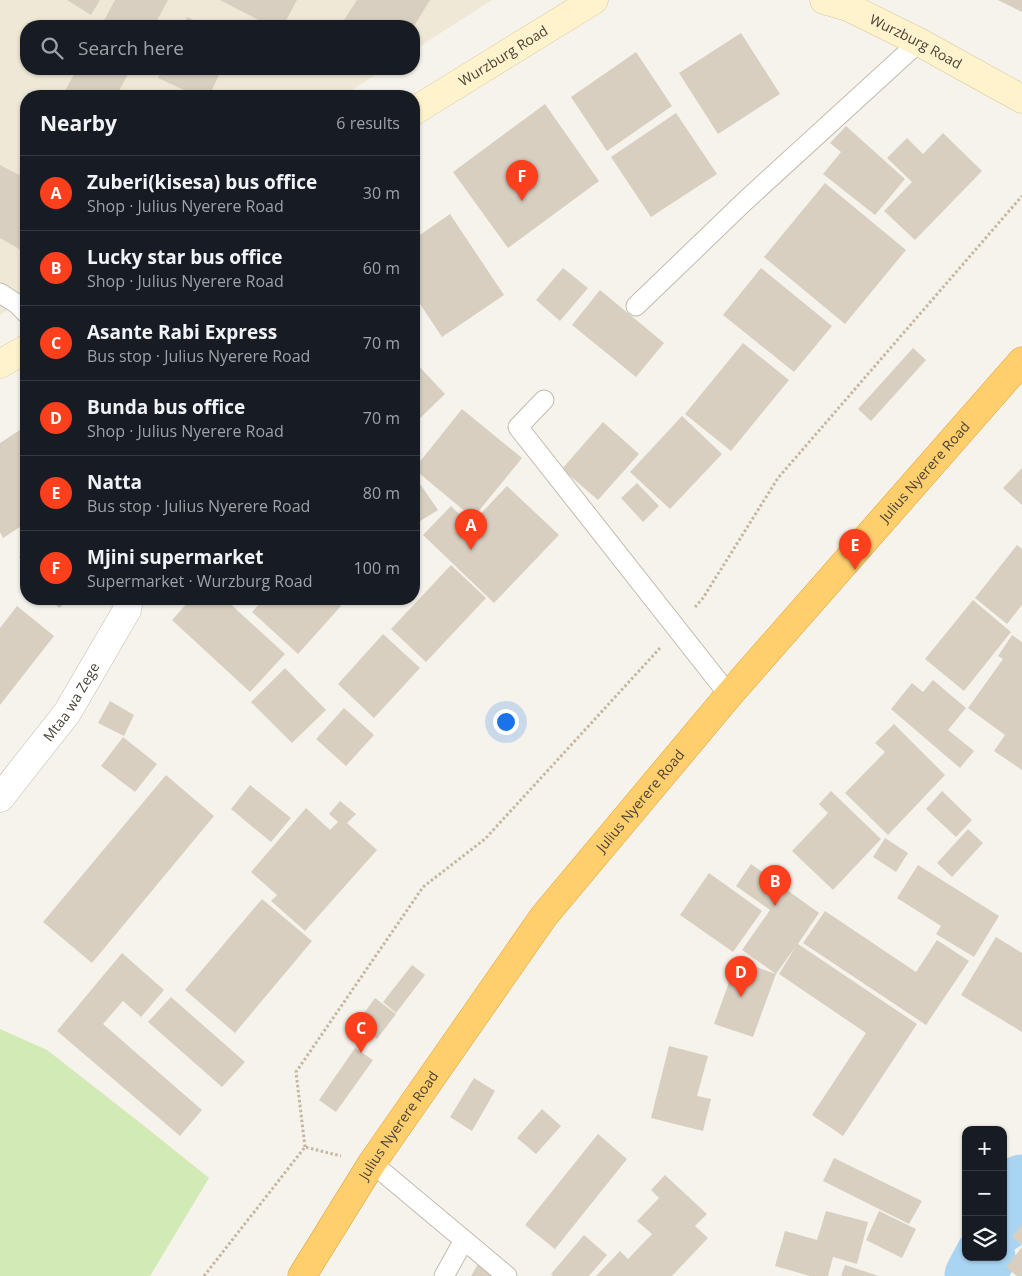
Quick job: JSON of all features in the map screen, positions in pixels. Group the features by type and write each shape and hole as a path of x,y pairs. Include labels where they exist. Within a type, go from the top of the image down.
{"highway":[{"name":"Julius Nyerere Road","path":"302,1276 372,1164 544,916 729,695 1022,361"}],"main road":[{"name":"Wurzburg Road","path":"420,107 594,0"},
{"name":"Wurzburg Road","path":"841,2 919,42 1022,99"},
{"name":"Wurzburg Road","path":"978,75 1022,120"},
{"path":"0,364 20,352"}],"street":[{"name":"Mtaa wa Zege","path":"0,798 67,713 127,610 128,605"}],"lane":[{"path":"636,306 752,194 919,42"},
{"path":"0,294 20,307"},
{"path":"544,400 518,427 729,695"},
{"path":"372,1164 507,1276"},
{"path":"444,1276 464,1240"}],"path":[{"path":"204,1276 305,1147 296,1072 423,887 485,839 677,629 703,598 778,478 1022,196"},
{"path":"305,1147 372,1164"}],"shaded area":[{"path":"0,0 492,0 420,46 420,20 20,20 20,75 375,75 352,90 20,90 20,302 0,315"}],"green space":[{"path":"0,1029 47,1050 209,1178 150,1276 0,1276"}],"building":[{"path":"67,0 100,0 91,15"},
{"path":"115,0 168,0 157,20 104,20"},
{"path":"220,0 297,0 286,20 258,20"},
{"path":"357,0 430,0 418,20 344,20"},
{"path":"998,0 1022,0 1022,12"},
{"path":"741,33 780,94 718,134 679,73"},
{"path":"636,52 672,106 607,151 571,97"},
{"path":"74,75 128,75 119,90 65,90"},
{"path":"160,75 219,75 212,90 184,90 158,78"},
{"path":"545,104 599,181 508,248 453,172"},
{"path":"676,113 717,174 651,217 611,157"},
{"path":"846,126 905,179 875,215 823,174 841,152 830,143"},
{"path":"943,133 982,171 915,240 884,211 912,182 887,158 907,138 923,154"},
{"path":"0,165 19,175 20,173 20,250 0,238"},
{"path":"825,183 906,250 845,324 764,257"},
{"path":"450,214 504,295 442,337 420,304 420,235"},
{"path":"563,268 588,288 560,321 536,300"},
{"path":"761,268 832,326 794,372 723,315"},
{"path":"600,290 664,343 636,377 572,325"},
{"path":"743,343 789,380 731,451 685,414"},
{"path":"913,348 926,360 871,421 858,409"},
{"path":"420,367 445,394 420,418"},
{"path":"462,409 522,458 473,518 420,474 420,462"},
{"path":"682,416 722,454 670,509 630,472"},
{"path":"603,422 639,454 598,500 562,469"},
{"path":"20,430 20,527 3,538 0,532 0,443"},
{"path":"1022,468 1022,505 1003,488"},
{"path":"637,483 659,506 643,522 621,498"},
{"path":"420,484 438,510 420,521"},
{"path":"507,486 559,535 494,603 423,535 451,506 470,525"},
{"path":"1017,545 1022,549 1022,605 1007,624 975,598"},
{"path":"451,565 486,598 426,662 391,629 414,605 420,605 420,598"},
{"path":"973,600 1011,632 964,691 925,659"},
{"path":"186,605 232,605 285,654 250,692 172,620"},
{"path":"258,605 341,606 298,654 252,612"},
{"path":"17,606 54,636 0,705 0,628"},
{"path":"383,634 420,668 374,718 338,684"},
{"path":"1012,635 1022,642 1022,770 994,751 1005,735 968,708 1003,659 998,656"},
{"path":"285,668 326,710 292,743 251,702"},
{"path":"933,680 966,708 948,730 974,751 960,768 891,709 912,683 923,692"},
{"path":"110,701 134,715 124,736 98,723"},
{"path":"344,708 374,735 346,766 316,739"},
{"path":"894,724 945,775 888,835 845,793 885,752 875,743"},
{"path":"123,737 157,764 135,792 101,766"},
{"path":"166,775 214,816 92,963 43,922"},
{"path":"250,785 291,818 271,842 231,809"},
{"path":"831,791 881,839 833,890 792,851 828,813 819,804"},
{"path":"942,791 972,820 956,837 926,809"},
{"path":"340,801 356,814 347,823 377,850 305,931 271,901 277,895 251,872 306,808 330,830 338,822 329,814"},
{"path":"968,829 983,843 952,877 937,863"},
{"path":"885,838 908,853 896,872 873,857"},
{"path":"751,864 819,913 798,944 917,1024 843,1136 812,1115 866,1033 779,974 796,946 776,974 742,950 770,910 736,886"},
{"path":"918,865 999,916 974,957 936,934 941,926 897,898"},
{"path":"709,873 762,911 733,952 680,915"},
{"path":"262,899 312,941 235,1033 185,990"},
{"path":"825,911 916,972 937,940 969,961 926,1025 803,943"},
{"path":"996,937 1022,953 1022,1032 961,995"},
{"path":"122,953 164,990 141,1017 123,1001 103,1024 202,1110 180,1136 57,1031"},
{"path":"737,960 776,974 753,1037 714,1024"},
{"path":"412,965 425,975 396,1013 383,1002"},
{"path":"171,997 245,1062 222,1087 148,1022"},
{"path":"375,998 396,1014 377,1039 356,1024"},
{"path":"669,1046 708,1056 697,1096 711,1099 703,1131 651,1118"},
{"path":"355,1048 373,1060 336,1112 319,1100"},
{"path":"474,1078 495,1091 472,1131 450,1117"},
{"path":"542,1109 561,1126 536,1154 517,1138"},
{"path":"598,1134 627,1159 555,1249 525,1225"},
{"path":"834,1158 922,1201 909,1224 823,1181"},
{"path":"665,1175 707,1214 695,1226 708,1238 672,1276 596,1276 620,1251 628,1259 652,1234 637,1221 659,1198 651,1190"},
{"path":"826,1211 868,1222 857,1264 833,1257 828,1276 810,1276 775,1266 785,1231 817,1240"},
{"path":"879,1211 916,1229 902,1258 866,1240"},
{"path":"1022,1224 1022,1245 1012,1237"},
{"path":"584,1235 607,1255 589,1276 553,1276 551,1274"},
{"path":"1022,1247 1022,1276 1017,1276 1006,1267"},
{"path":"478,1264 499,1276 471,1276"},
{"path":"845,1265 879,1276 841,1276"}],"waterway":[{"path":"1006,1216 1022,1185"},
{"path":"975,1276 983,1261"}],"place":[{"name":"Mjini supermarket","path":"522,201"},
{"name":"Zuberi(kisesa) bus office","path":"471,550"},
{"name":"Natta","path":"855,570"},
{"name":"Lucky star bus office","path":"775,906"},
{"name":"Bunda bus office","path":"741,997"},
{"name":"Asante Rabi Express","path":"361,1053"}]}
